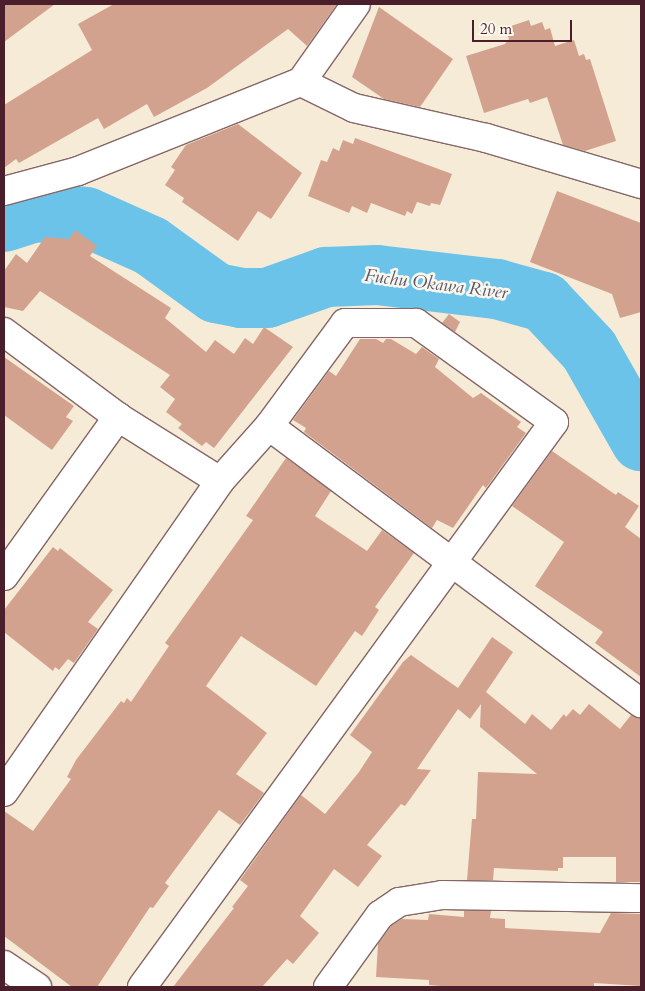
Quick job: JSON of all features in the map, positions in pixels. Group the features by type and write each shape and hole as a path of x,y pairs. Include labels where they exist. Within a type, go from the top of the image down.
{"street":[{"path":"4,191 78,171 301,82 356,4"},
{"path":"301,82 354,108 486,138 641,184"},
{"path":"4,792 220,480 269,426 345,323 416,323 554,422 142,987"},
{"path":"4,332 118,417 220,480"},
{"path":"4,576 118,417"},
{"path":"269,426 641,703"},
{"path":"328,987 380,915 399,902 442,895 641,898"},
{"path":"4,964 37,987"}],"building":[{"path":"4,4 55,4 4,42"},
{"path":"114,4 337,4 307,46 288,29 207,88 154,117 147,104 104,129 98,118 19,163 16,159 4,168 4,105 92,50 78,24"},
{"path":"379,7 453,59 420,107 384,99 352,77"},
{"path":"529,20 531,26 542,22 545,30 550,28 555,46 574,40 579,56 584,54 586,60 590,59 616,141 585,151 563,145 547,97 530,103 528,99 484,113 466,56 505,44 509,39 505,28"},
{"path":"238,124 302,173 271,219 258,211 238,241 182,202 184,198 165,185 175,170 171,167 186,145"},
{"path":"355,138 452,174 440,205 431,203 430,206 417,202 412,214 407,211 405,216 371,203 367,213 352,206 349,213 308,196 321,160 327,162 333,148 339,151 343,140 353,144"},
{"path":"557,191 641,223 641,312 620,318 612,294 530,262"},
{"path":"75,230 97,246 90,256 171,308 165,318 206,352 215,340 234,354 245,338 253,344 264,327 293,347 214,448 206,442 202,446 178,428 182,424 166,412 175,399 160,387 170,375 40,291 23,311 4,307 4,271 16,254 27,263 45,237 69,239"},
{"path":"449,314 460,322 455,332 442,323"},
{"path":"360,339 376,339 383,343 386,339 391,339 416,354 422,347 439,359 435,367 473,398 481,393 521,422 517,427 526,433 486,488 483,485 453,528 437,520 432,528 304,432 306,428 293,420 329,371 336,376"},
{"path":"4,357 74,406 66,417 73,421 52,450 4,415"},
{"path":"552,451 616,495 618,492 639,506 625,527 641,539 641,677 595,643 603,632 535,586 564,542 512,506"},
{"path":"286,458 331,491 315,516 367,551 382,530 414,553 375,607 379,610 362,636 355,631 316,686 241,636 206,686 267,733 236,774 264,793 240,825 219,810 165,883 169,886 153,908 150,907 97,987 72,987 4,936 4,811 33,831 71,779 67,777 76,760 121,701 124,703 127,698 131,702 169,646 165,643 253,520 246,516"},
{"path":"53,547 58,551 60,548 113,590 88,622 98,629 74,663 68,659 59,670 55,667 53,671 4,632 4,610"},
{"path":"492,637 513,652 486,692 525,724 532,714 551,730 564,714 566,717 573,709 580,715 589,704 620,729 631,715 641,718 641,882 616,882 616,857 563,857 563,868 558,868 558,871 494,868 493,880 467,880 472,819 476,819 478,772 537,774 480,727 481,704 470,719 458,709 417,769 431,770 405,806 401,804 367,845 382,856 358,887 334,869 300,916 319,933 293,964 287,959 262,987 173,987 234,908 232,907 248,886 240,880 301,795 325,814 359,772 372,752 350,735 403,662 411,655 458,688"},
{"path":"464,911 491,911 490,918 505,919 505,928 600,933 611,913 641,914 641,986 594,983 594,987 454,987 429,985 429,980 376,977 378,944 391,926 402,919 428,920 429,914 464,917"}],"waterway":[{"name":"Fuchu Okawa River","path":"4,222 34,212 86,217 151,246 216,293 241,298 267,298 326,277 377,275 497,289 544,302 589,350 641,441"}]}
